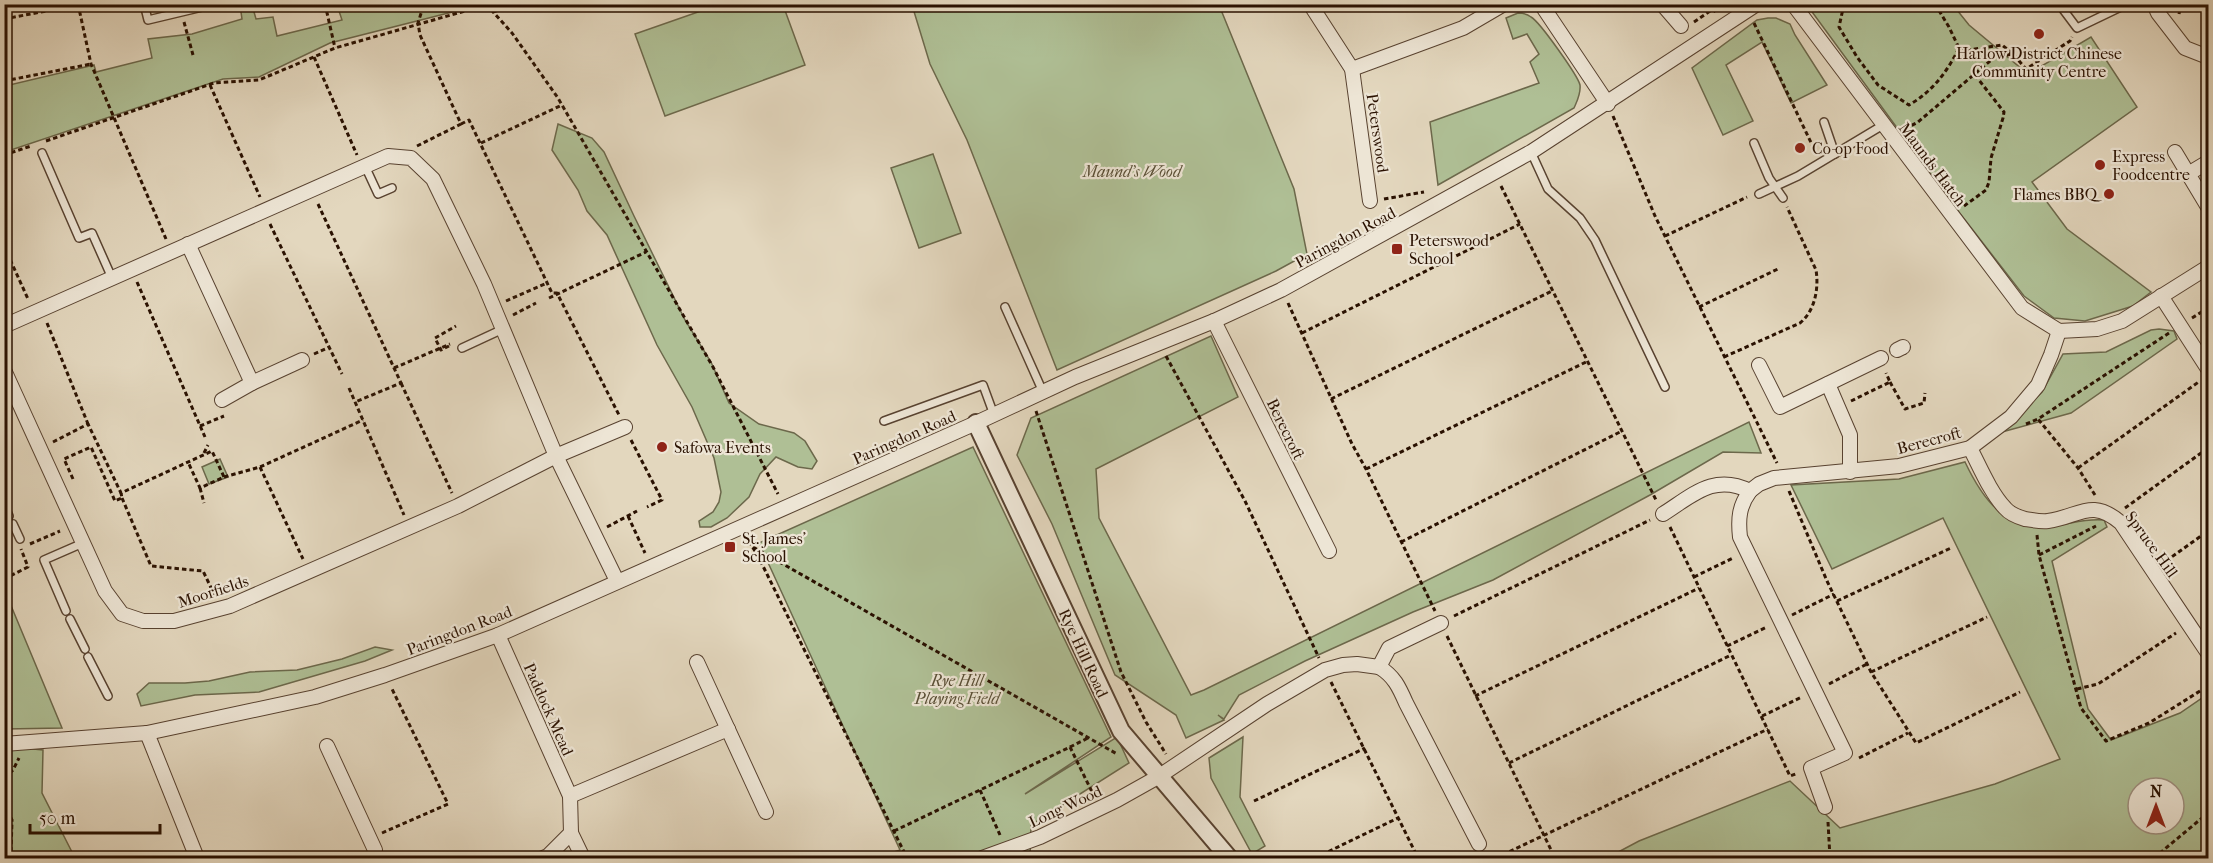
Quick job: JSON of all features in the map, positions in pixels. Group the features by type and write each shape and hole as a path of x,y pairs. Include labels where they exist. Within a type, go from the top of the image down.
{"street":[{"name":"Peterswood","path":"1310,4 1352,69 1370,201"},
{"path":"1352,69 1463,28 1504,4"},
{"path":"1541,4 1608,104"},
{"path":"1662,4 1681,26"},
{"name":"Maunds Hatch","path":"1793,4 2022,308 2059,331"},
{"path":"2154,4 2158,14 2185,48 2208,57"},
{"name":"Paringdon Road","path":"4,744 147,733 315,696 386,675 498,635 1043,392 1214,321 1281,290 1531,152 1754,11"},
{"path":"2175,152 2208,207"},
{"path":"4,326 388,156 411,158 433,179 494,307 556,456 617,581"},
{"path":"2188,174 2208,162"},
{"path":"188,244 252,383"},
{"path":"2059,331 2097,329 2122,321 2208,267"},
{"path":"2161,296 2208,369"},
{"name":"Berecroft","path":"1214,321 1329,551"},
{"name":"Berecroft","path":"1750,491 1767,480 1899,466 1970,448 2011,417 2038,385 2059,331"},
{"path":"1759,365 1780,407 1880,358"},
{"path":"222,400 302,360"},
{"name":"Moorfields","path":"7,380 41,448 105,591 122,614 143,621 174,621 221,609 458,506 556,456 625,427"},
{"path":"1828,384 1850,435 1850,472"},
{"name":"Rye Hill Road","path":"976,423 1121,731 1229,858"},
{"path":"1970,448 2005,508 2020,518 2036,521"},
{"path":"1663,513 1716,484 1731,483 1750,491 1742,501 1738,518 1740,537 1845,753 1811,768 1825,807"},
{"name":"Spruce Hill","path":"2036,521 2056,519 2079,511 2097,511 2114,516 2208,652"},
{"path":"1379,667 1386,652 1395,644 1441,623"},
{"name":"Paddock Mead","path":"498,635 570,796 572,833"},
{"path":"697,662 766,812"},
{"path":"1158,777 1267,704 1325,670 1357,663 1379,667 1393,677 1398,684 1479,844"},
{"path":"570,796 728,729"},
{"path":"147,733 197,858"},
{"path":"327,746 375,850 373,858"},
{"name":"Long Wood","path":"982,858 1007,850 1100,809 1158,777"},
{"path":"543,858 572,833 583,858"}],"lane":[{"path":"144,4 148,20 215,4"},
{"path":"2060,4 2077,28 2127,4"},
{"path":"1824,122 1835,154"},
{"path":"1759,194 1835,154 1887,131"},
{"path":"1754,143 1769,178 1783,198"},
{"path":"1531,152 1548,189 1580,218 1595,240 1665,387"},
{"path":"42,153 79,238 92,233 112,278"},
{"path":"364,167 378,194 392,188"},
{"path":"1005,306 1043,392"},
{"path":"462,348 503,329"},
{"path":"884,422 983,385 994,415"},
{"path":"4,505 9,516"},
{"path":"13,524 20,539"},
{"path":"66,611 44,560 83,543"},
{"path":"70,620 85,649"},
{"path":"88,657 108,696"}],"path":[{"path":"325,4 335,48"},
{"path":"424,4 418,23 420,35 461,123"},
{"path":"494,12 516,4"},
{"path":"1844,4 1839,27 1857,57 1878,85 1909,105 1924,96 1948,70 1959,48"},
{"path":"1935,4 1959,48"},
{"path":"4,19 78,5 91,64 171,251"},
{"path":"4,155 209,85 260,80 335,48 486,5 512,33 562,105 713,367 784,507"},
{"path":"1681,26 1684,30 1713,9 1718,14 1709,19"},
{"path":"1754,11 1821,162"},
{"path":"182,12 193,55"},
{"path":"1959,48 1968,50 2002,45 2026,69 2070,41 2077,28"},
{"path":"1887,131 1918,122 1995,57 2013,54"},
{"path":"314,57 364,167"},
{"path":"4,81 91,64"},
{"path":"1950,214 1986,190 1991,158 2003,118 2004,112 1975,75"},
{"path":"209,85 342,374"},
{"path":"1608,104 1665,236 1783,477 1837,601 1871,672 1908,733 1916,743 2020,692"},
{"path":"481,143 562,105"},
{"path":"405,157 416,146 469,120 552,293 557,293"},
{"path":"1495,173 1790,776 1811,768"},
{"path":"312,190 458,506"},
{"path":"1665,236 1747,197"},
{"path":"1724,357 1800,323 1808,317 1812,309 1817,278 1816,270 1783,198"},
{"path":"1302,333 1521,224"},
{"path":"4,246 38,311 121,493 151,566 203,571 221,609"},
{"path":"549,297 646,252"},
{"path":"1699,306 1780,268"},
{"path":"131,269 205,437"},
{"path":"494,307 547,283"},
{"path":"1281,290 1331,399 1555,858"},
{"path":"1331,399 1552,291"},
{"path":"557,293 662,500 647,507"},
{"path":"513,315 536,303"},
{"path":"2097,511 2097,498 2078,468 2038,419 2208,308"},
{"path":"440,348 435,338 456,327"},
{"path":"394,368 451,344"},
{"path":"1159,344 1245,501 1418,858"},
{"path":"1880,358 1905,409 1924,403 1925,393"},
{"path":"1366,469 1588,361"},
{"path":"2078,468 2208,375"},
{"path":"1839,407 1890,382"},
{"path":"355,402 401,383"},
{"path":"349,388 409,527"},
{"path":"1034,406 1121,672 1146,722 1173,766"},
{"path":"200,488 224,477 260,468 363,420"},
{"path":"41,448 88,424"},
{"path":"1401,542 1622,430"},
{"path":"204,455 208,446"},
{"path":"73,480 64,459 90,447 115,501 122,498"},
{"path":"2039,555 2114,516 2208,448"},
{"path":"121,493 212,451 224,477"},
{"path":"188,462 204,503"},
{"path":"260,468 309,571"},
{"path":"595,534 638,512"},
{"path":"1441,623 1663,513"},
{"path":"628,516 647,556"},
{"path":"2036,521 2039,555 2081,708 2106,741 2149,723 2208,686"},
{"path":"21,549 75,525"},
{"path":"2152,571 2208,531"},
{"path":"746,536 907,858"},
{"path":"4,579 28,567 20,539"},
{"path":"753,547 1118,755"},
{"path":"1837,601 1950,548"},
{"path":"1694,577 1747,552"},
{"path":"1475,696 1699,588"},
{"path":"2077,689 2098,684 2208,611"},
{"path":"1871,672 1987,617"},
{"path":"1509,763 1732,655"},
{"path":"369,838 448,804 393,690"},
{"path":"1496,858 1768,729"},
{"path":"894,831 1088,738"},
{"path":"1070,747 1100,809"},
{"path":"1254,801 1365,748"},
{"path":"980,790 1007,850"},
{"path":"4,804 12,820 11,852 15,858"},
{"path":"1825,807 1830,858"},
{"path":"2154,858 2208,813"},
{"path":"1315,858 1398,818"}],"green space":[{"path":"240,5 252,5 256,19 273,17 277,36 342,20 337,5 480,5 330,43 259,77 223,79 5,152 5,86 94,65 96,72 152,58 148,39 192,34 242,19"},
{"path":"718,5 783,5 805,65 665,116 635,34"},
{"name":"Maund's Wood","path":"912,5 1219,5 1294,189 1307,254 1276,271 1057,370 967,140 930,64"},
{"path":"1807,5 1953,5 1969,25 2028,74 2091,37 2137,107 2032,182 2067,229 2151,292 2133,306 2085,321 2054,318 2024,296 1955,207"},
{"path":"1518,13 1528,15 1536,21 1573,71 1580,85 1574,108 1438,185 1430,122 1539,83 1530,62 1539,54 1527,34 1513,39 1506,18"},
{"path":"1776,18 1790,24 1827,85 1791,103 1762,42 1726,65 1753,121 1723,135 1692,68 1757,20"},
{"path":"558,124 592,138 604,152 685,320 711,362 729,403 759,424 794,433 805,441 817,461 812,469 798,467 776,457 760,474 749,497 727,518 711,527 700,527 699,521 713,512 719,502 721,492 714,458 692,407 657,345 607,235 587,211 578,190 552,150"},
{"path":"933,154 961,233 919,248 891,168"},
{"path":"2151,330 2174,331 2177,339 2071,413 2002,432 2042,392 2063,354 2106,352"},
{"path":"1211,336 1238,397 1096,469 1099,518 1191,695 1749,422 1761,453 1723,452 1650,495 1493,580 1413,612 1305,661 1239,695 1224,719 1218,715 1224,720 1186,738 1176,715 1115,675 1052,524 1017,455 1031,418"},
{"name":"Rye Hill Playing Field","path":"973,447 1111,737 1025,794 1117,737 1129,763 1031,825 1030,858 876,858 900,850 759,543"},
{"path":"220,459 228,477 209,484 202,467"},
{"path":"1965,462 1988,501 2009,518 2022,524 2036,527 2084,520 2104,520 2107,527 2052,561 2088,709 2111,740 2180,713 2208,694 2208,858 1607,858 1639,841 1790,781 1840,828 1995,784 2060,759 1943,518 1832,569 1791,485 1899,479"},
{"path":"7,596 62,728 5,729 4,597"},
{"path":"375,647 392,650 365,661 259,692 195,695 141,706 137,694 149,683 209,681 250,672 297,670 342,659"},
{"path":"1243,737 1240,797 1265,846 1252,854 1211,778 1209,758"},
{"path":"4,746 43,750 42,793 75,858 5,858"}],"place":[{"name":"Harlow District Chinese Community Centre","path":"2039,34"},
{"name":"Co-op Food","path":"1800,148"},
{"name":"Express Foodcentre","path":"2100,165"},
{"name":"Flames BBQ","path":"2109,194"},
{"name":"Peterswood School","path":"1397,249"},
{"name":"Safowa Events","path":"662,447"},
{"name":"St. James' School","path":"730,547"}]}
